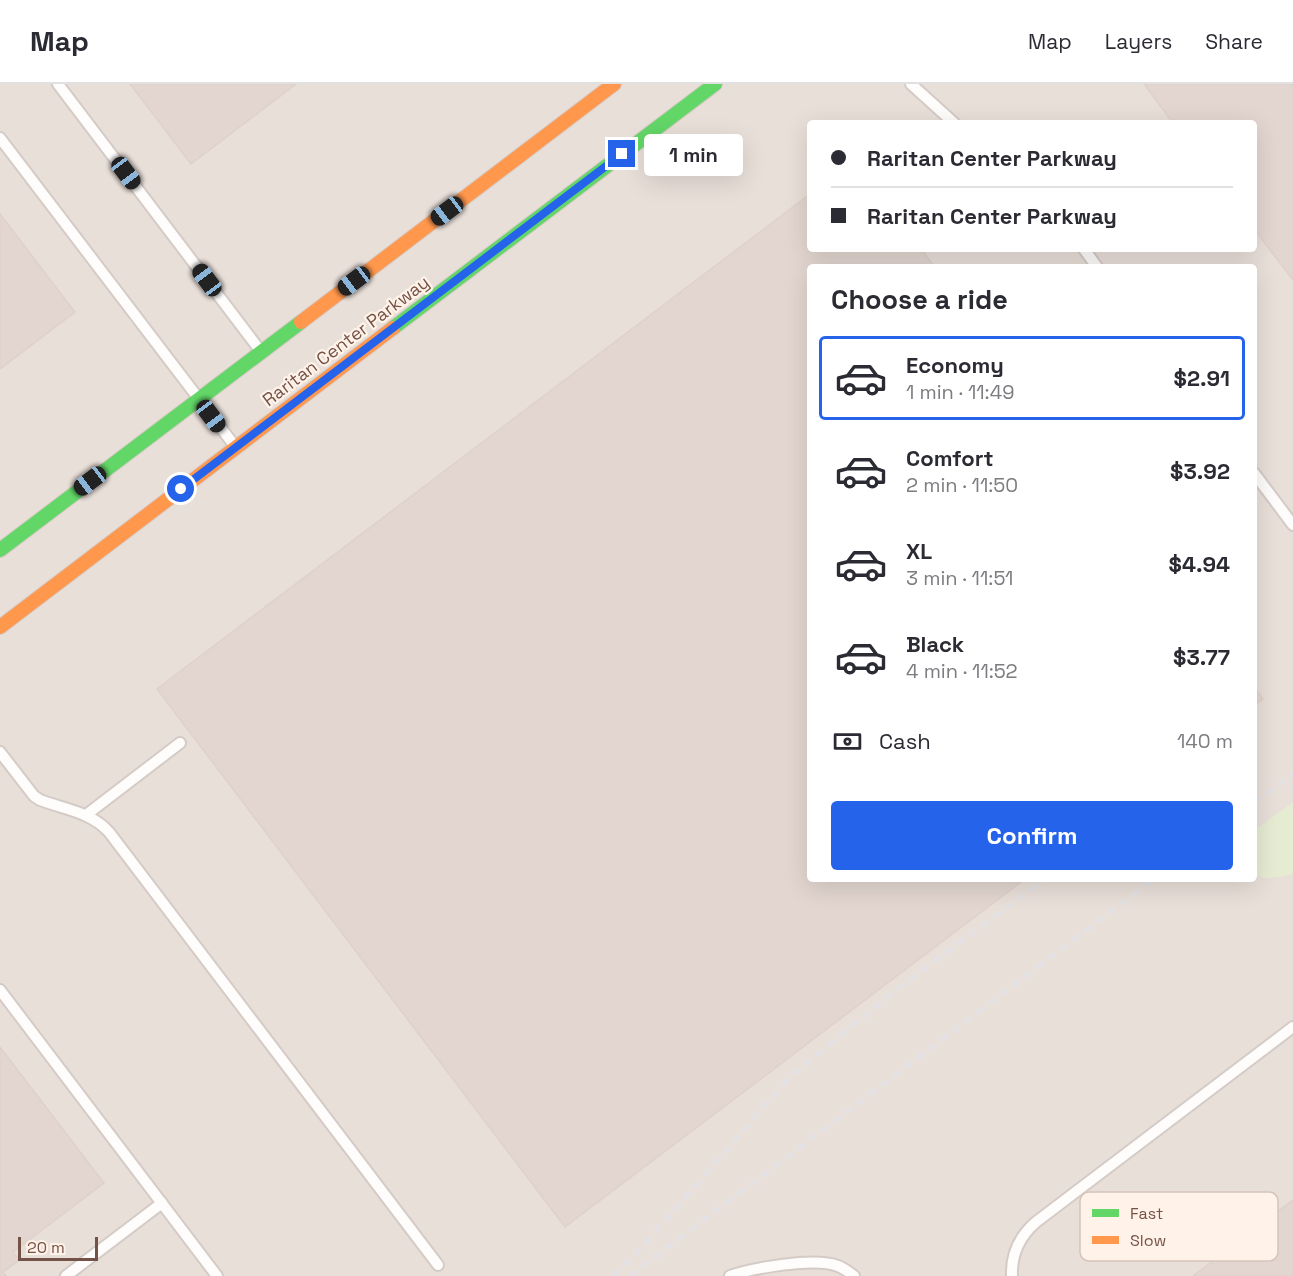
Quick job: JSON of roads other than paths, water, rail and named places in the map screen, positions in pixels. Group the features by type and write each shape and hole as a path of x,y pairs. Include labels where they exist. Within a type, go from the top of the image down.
{"main road":[{"path":"0,550 614,84"},
{"name":"Raritan Center Parkway","path":"0,627 714,84"}],"lane":[{"path":"58,84 261,352"},
{"path":"911,84 951,120"},
{"path":"0,138 236,448"},
{"path":"1085,252 1095,264"},
{"path":"1257,477 1293,525"},
{"path":"86,815 180,743"},
{"path":"0,752 34,796 86,815 103,825 109,832 438,1265"},
{"path":"0,990 217,1276"},
{"path":"1012,1276 1017,1248 1022,1238 1036,1222 1293,1027"},
{"path":"66,1276 162,1203"},
{"path":"730,1276 763,1267 824,1263 837,1265 854,1276"}],"railway":[{"path":"1257,801 1293,774"},
{"path":"613,1276 644,1245 790,1077 892,993 1041,882"},
{"path":"630,1276 1150,882"}]}
